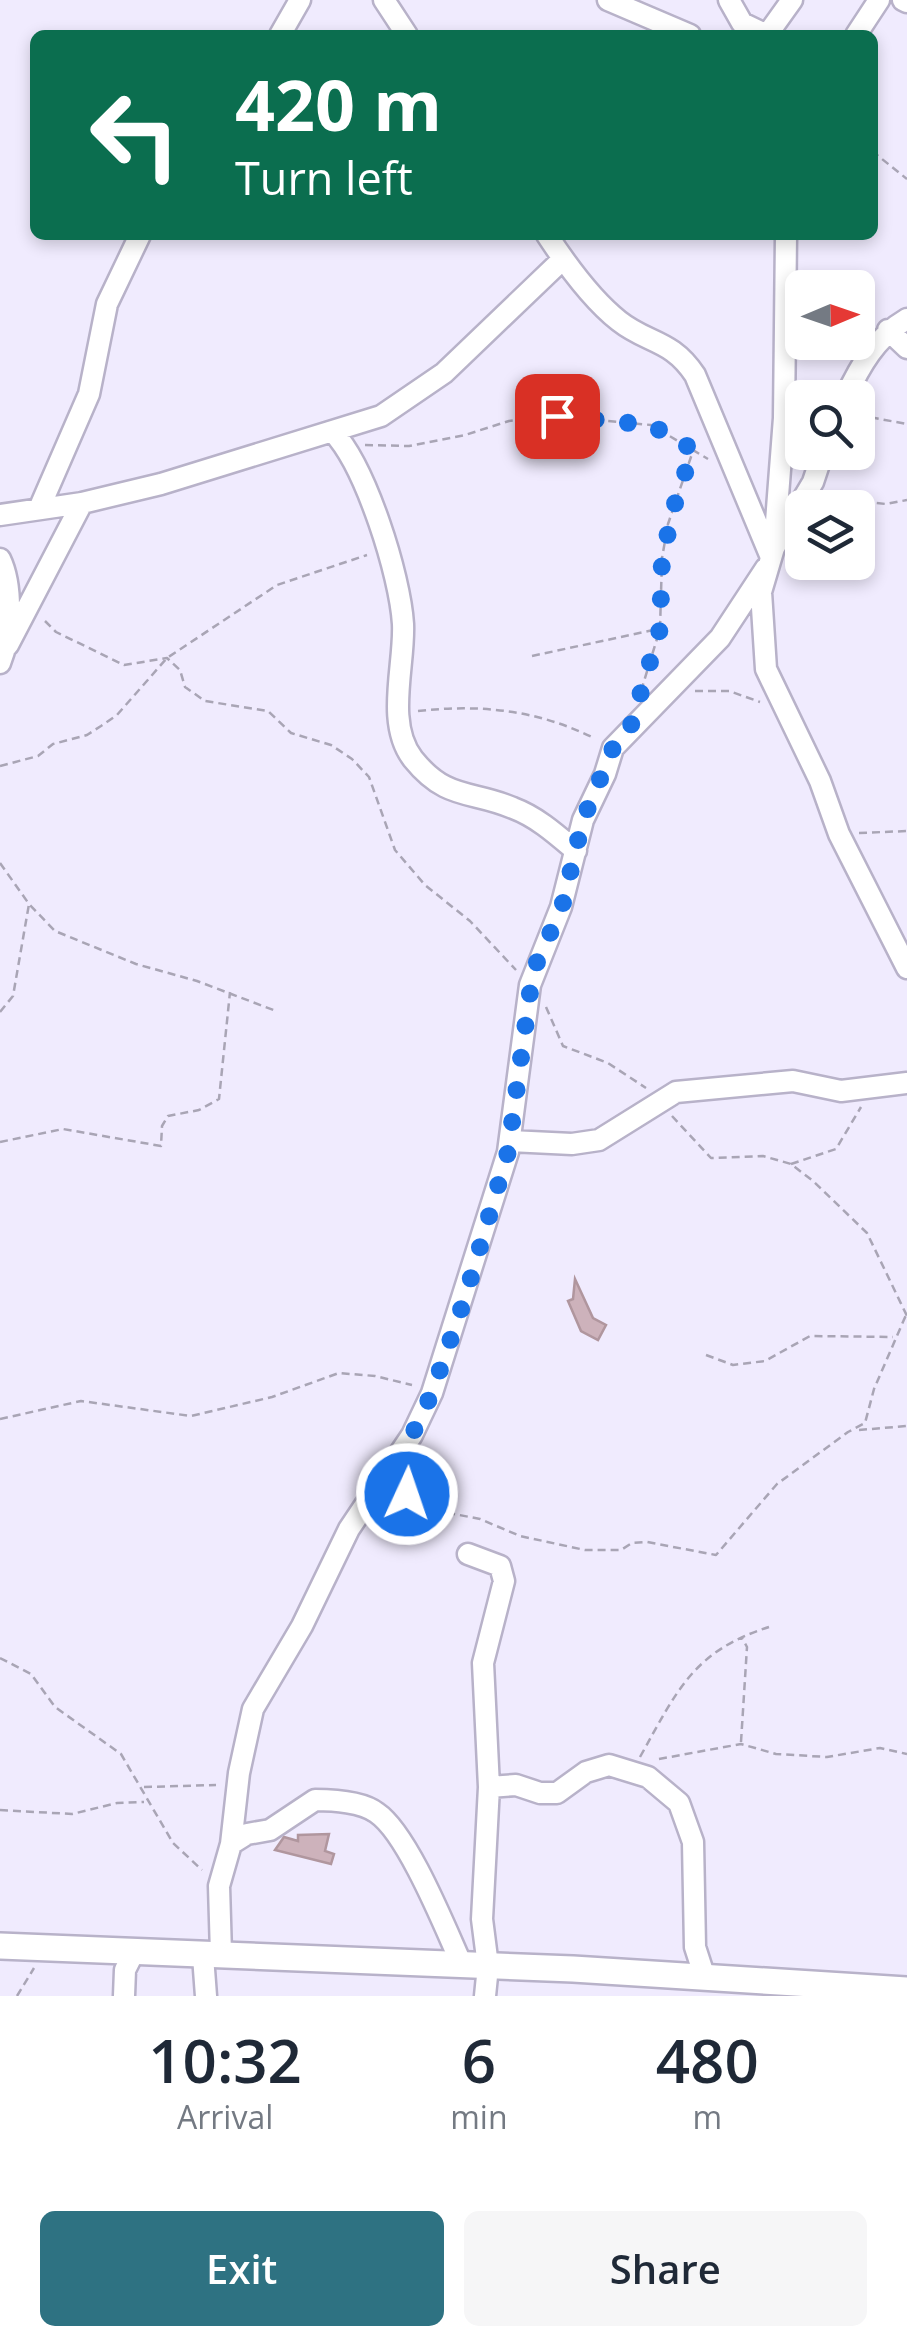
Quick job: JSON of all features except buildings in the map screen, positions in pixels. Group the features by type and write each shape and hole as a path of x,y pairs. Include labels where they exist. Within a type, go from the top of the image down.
{"street":[{"path":"283,30 300,0"},
{"path":"384,0 404,30"},
{"path":"608,0 678,30"},
{"path":"728,0 742,23 757,30"},
{"path":"771,30 792,0"},
{"path":"859,30 879,0"},
{"path":"38,509 89,394 107,304 138,240"},
{"path":"550,240 619,321 680,354 702,390 770,558"},
{"path":"786,240 784,418 770,558 762,592 766,669 786,718 820,781 839,834 907,968"},
{"path":"0,516 82,503 338,438 381,416 444,373 563,258"},
{"path":"853,380 860,366 898,325 907,348"},
{"path":"338,438 388,550 403,626 400,713 405,747 435,781 463,797 512,806 546,826 576,851"},
{"path":"206,1996 219,1886 231,1844 237,1786 254,1709 302,1626 349,1529 412,1435 432,1393 465,1298 510,1140 530,985 562,907 583,820 613,748 720,638 770,558 818,470"},
{"path":"4,654 82,503"},
{"path":"0,559 6,574 4,654"},
{"path":"510,1140 572,1144 599,1140 676,1092 793,1081 841,1092 907,1083"},
{"path":"468,1554 500,1566 504,1581 482,1664 489,1787 482,1919 475,1966"},
{"path":"489,1787 516,1785 554,1794 598,1767 631,1770 648,1777 678,1803 688,1821 696,1880 695,1947 705,1978"},
{"path":"231,1844 247,1834 270,1830 315,1800 372,1809 386,1821 475,1966 485,1996"},
{"path":"0,1946 475,1966 907,1990"},
{"path":"124,1996 125,1970 135,1950"}],"path":[{"path":"878,155 907,179"},
{"path":"338,438 409,446 510,421 557,416 651,425 713,462"},
{"path":"875,418 907,424"},
{"path":"638,700 660,629 662,558 678,491 694,450"},
{"path":"814,482 817,490"},
{"path":"875,504 907,500"},
{"path":"0,766 19,764 53,744 87,735 118,715 166,658 277,585 388,550"},
{"path":"32,599 47,625 108,659 124,665 166,658"},
{"path":"532,656 660,629"},
{"path":"166,658 180,670 185,686 205,701 268,710 291,733 330,745 352,759 369,777 394,850 424,885 470,922 540,996 563,1046 608,1063 660,1101 711,1158 763,1156 792,1164 840,1203 867,1232 906,1315 874,1389 870,1416 858,1429 848,1432 777,1484 716,1555 647,1542 632,1543 620,1550 585,1550 520,1536 480,1518 418,1507 407,1494 408,1473"},
{"path":"696,691 730,691 765,704 786,718"},
{"path":"400,713 466,707 515,711 560,721 613,748"},
{"path":"839,834 907,831"},
{"path":"0,863 29,904 55,931 136,964 230,992 276,1011"},
{"path":"0,1012 13,996 29,904"},
{"path":"0,1142 63,1129 161,1146 162,1126 168,1116 199,1110 219,1099 230,992"},
{"path":"792,1164 836,1150 860,1108 882,1084"},
{"path":"706,1355 734,1365 765,1361 810,1336 895,1337"},
{"path":"0,1420 81,1402 191,1416 272,1397 339,1373 375,1376 432,1393"},
{"path":"848,1432 907,1426"},
{"path":"631,1770 690,1672 704,1658 741,1636 769,1628"},
{"path":"741,1636 747,1647 741,1744"},
{"path":"0,1658 31,1674 55,1708 120,1754 142,1788 146,1802"},
{"path":"631,1770 662,1758 741,1744 776,1754 826,1757 880,1748 907,1754"},
{"path":"142,1788 237,1786"},
{"path":"0,1810 72,1814 146,1802 147,1798 174,1843 219,1886"}],"route":[{"path":"407,1494 412,1435 432,1393 465,1298 508,1152 533,971 562,907 583,820 606,774 613,748 628,735 660,629 662,558 668,524 694,450 651,425 557,416"}]}
